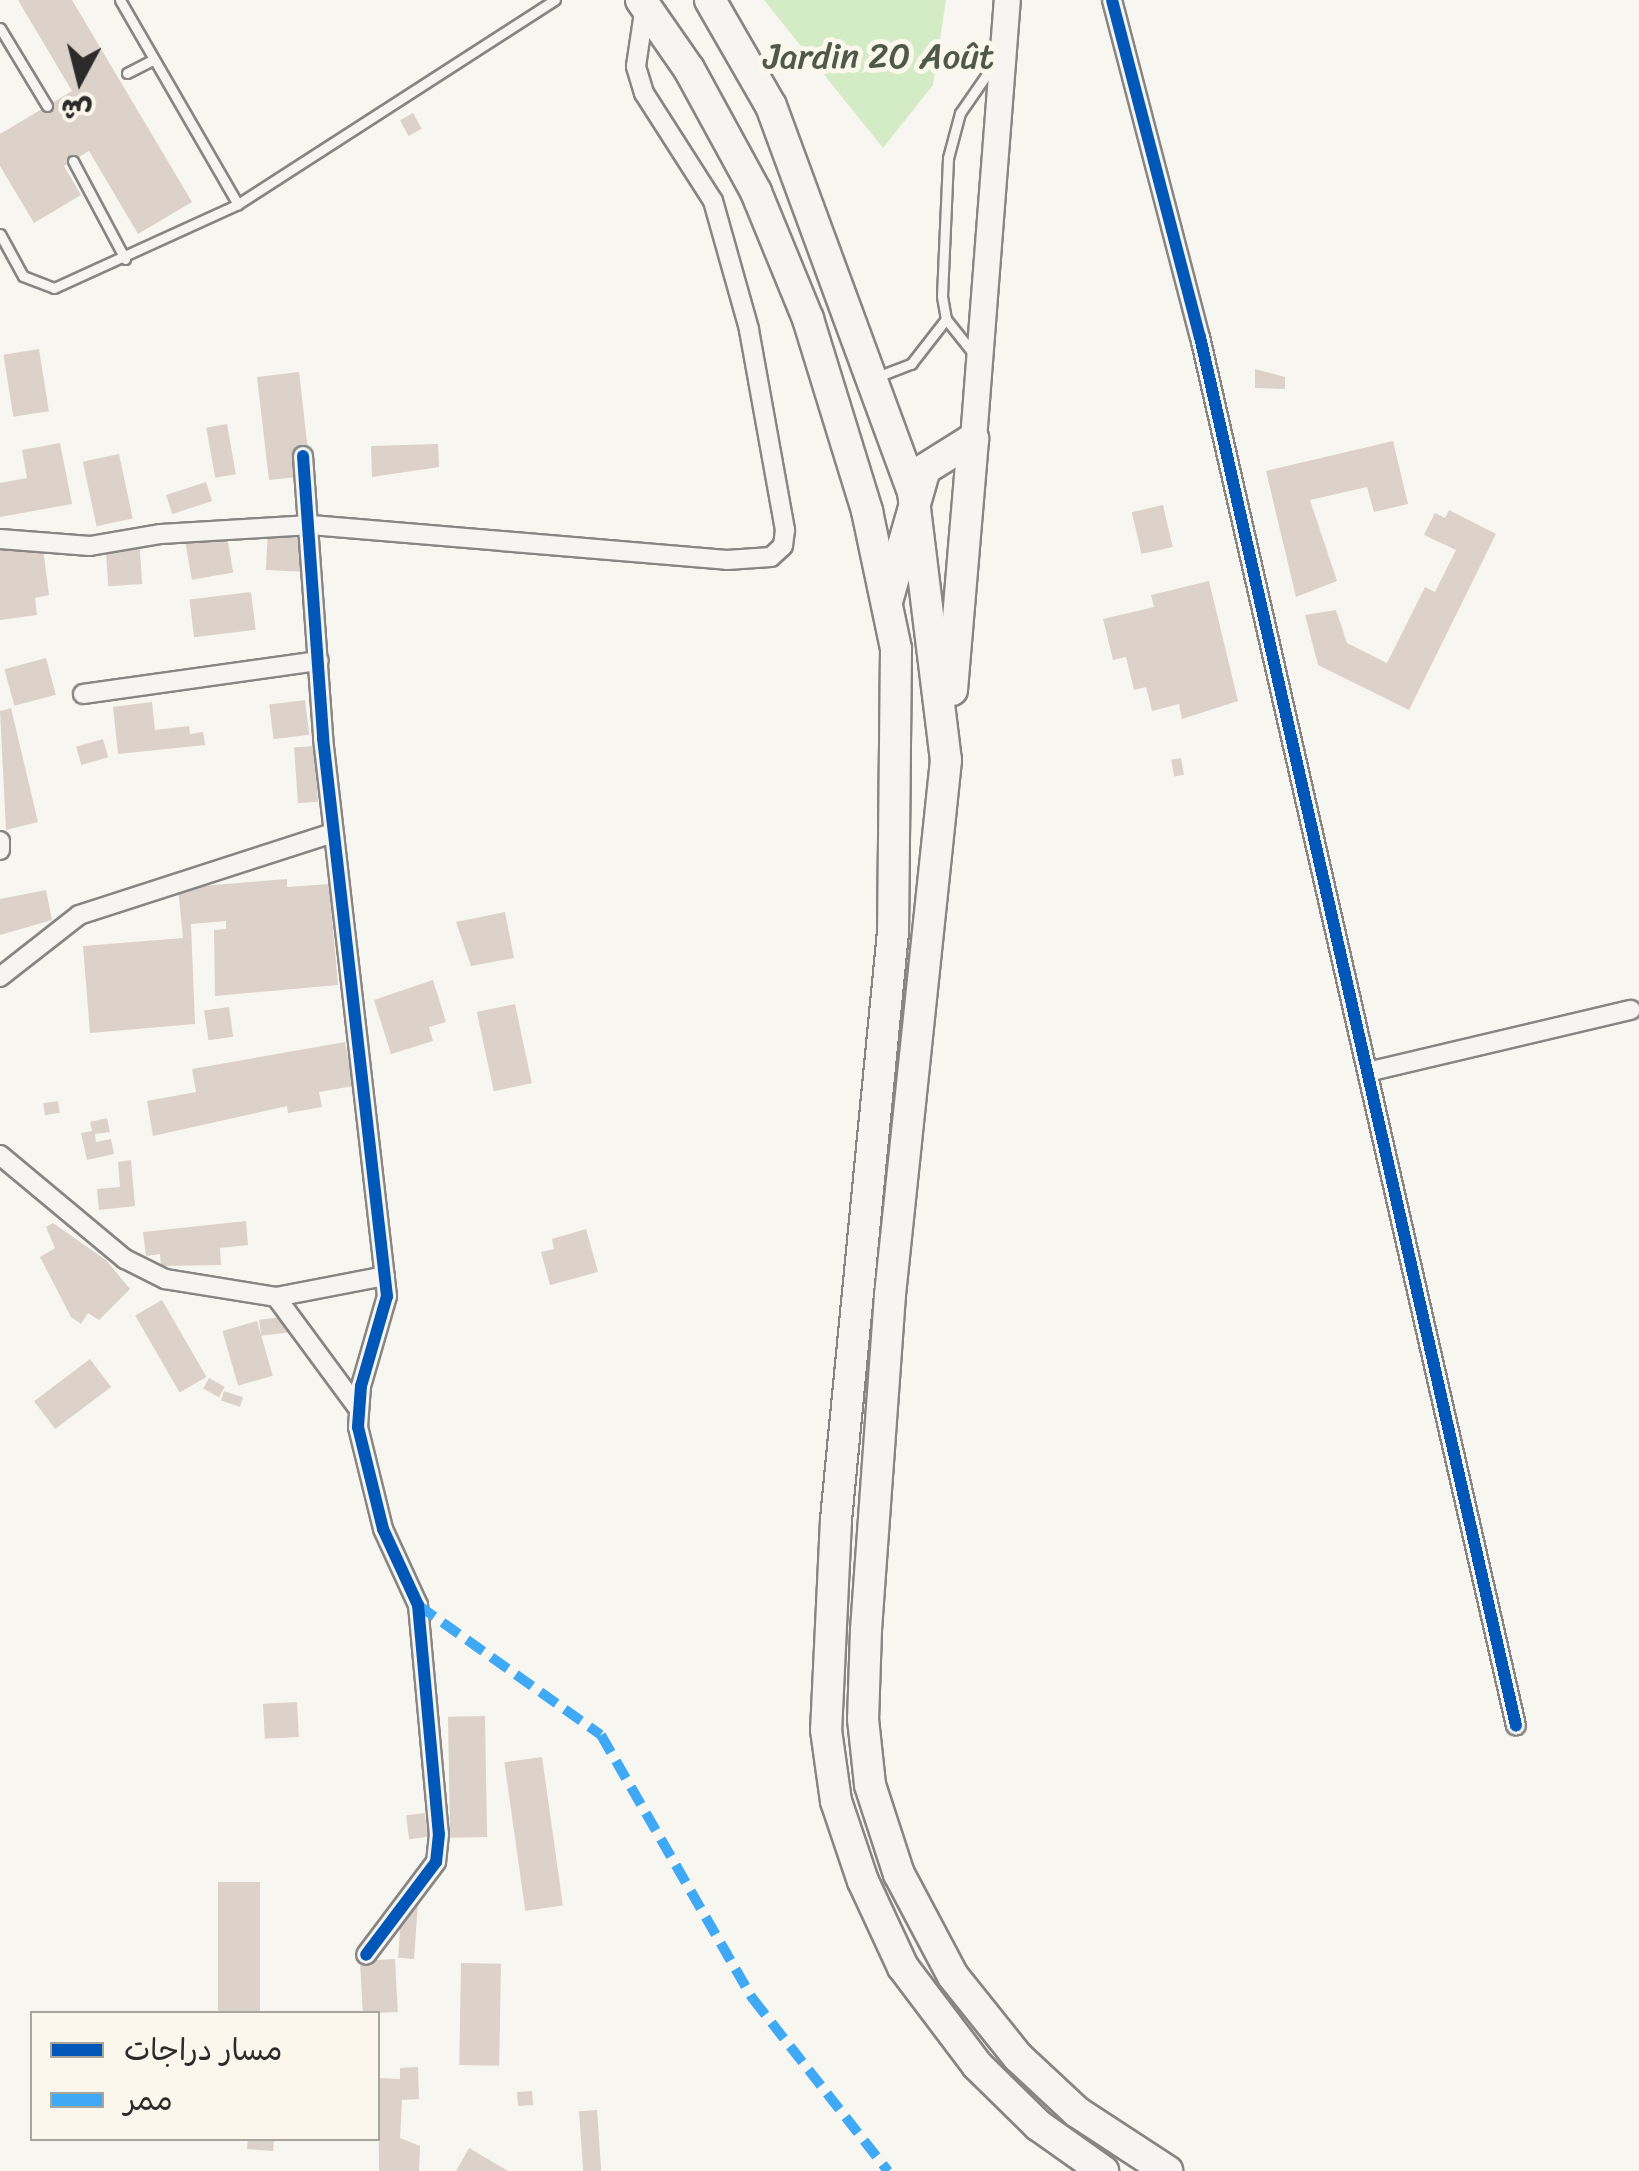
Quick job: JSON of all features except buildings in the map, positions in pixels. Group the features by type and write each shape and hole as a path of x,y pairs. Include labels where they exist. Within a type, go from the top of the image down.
{"highway":[{"path":"710,0 770,106 913,492 946,760"},
{"path":"644,3 689,69 756,192 808,319 867,511 896,648 899,826 836,1520 826,1730 836,1801 863,1881 903,1967 977,2065 1038,2125 1103,2171"},
{"path":"886,602 913,492 941,454 973,438"},
{"path":"973,438 946,760 890,1295 866,1630 863,1720 870,1785 900,1874 952,1976 1018,2056 1077,2112 1166,2171"}],"main road":[{"path":"973,438 1007,0"}],"street":[{"path":"1112,0 1200,338 1372,1071 1516,1726"},
{"path":"0,539 90,546 160,534 311,526 726,560 772,557 783,546 783,510 728,238 640,79 644,3"},
{"path":"304,456 333,833 385,1276 384,1322 358,1406 368,1481 418,1606 439,1834 436,1862 366,1956"},
{"path":"83,694 319,662"},
{"path":"0,977 79,915 333,833"},
{"path":"0,841 0,850"},
{"path":"1372,1071 1631,1010"},
{"path":"0,1154 137,1267 183,1282 276,1297 385,1276"},
{"path":"276,1297 358,1406"}],"lane":[{"path":"120,0 238,204"},
{"path":"0,234 23,276 54,288 125,259 238,204 555,0"},
{"path":"0,28 46,106"},
{"path":"980,362 946,319 939,273 948,158 960,113 1003,50"},
{"path":"127,73 154,59"},
{"path":"73,161 125,259"},
{"path":"873,378 911,364 946,319"}],"green space":[{"name":"Jardin 20 Août","path":"764,0 946,0 933,85 883,148"}],"marked path":[{"path":"418,1605 601,1735 753,1999 888,2171"}],"cycle path":[{"path":"1112,0 1200,337 1516,1726"},
{"path":"303,456 323,738 387,1296 361,1386 358,1427 383,1529 418,1605 439,1834 436,1862 366,1955"}]}
